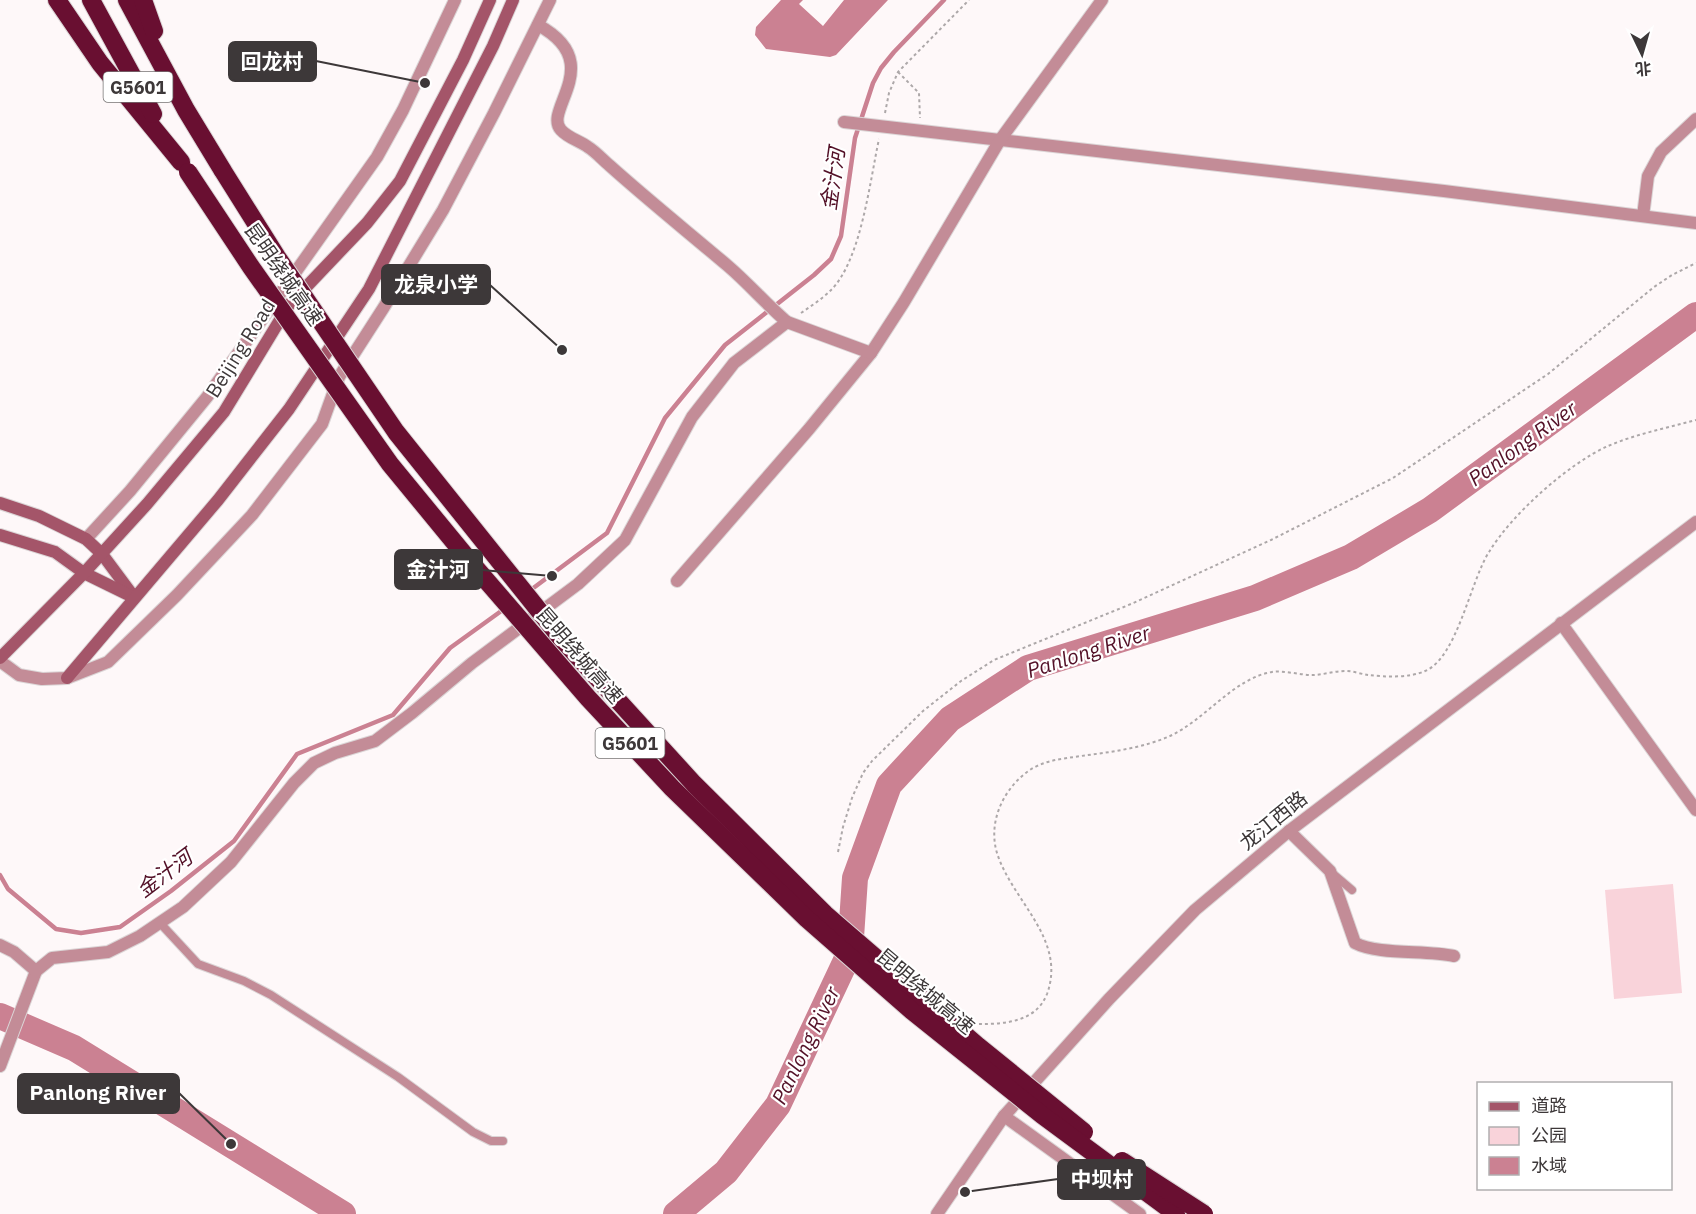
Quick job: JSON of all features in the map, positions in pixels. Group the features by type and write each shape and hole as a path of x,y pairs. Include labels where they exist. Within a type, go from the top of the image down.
{"highway":[{"path":"57,0 100,63 184,167"},
{"name":"昆明绕城高速","path":"91,0 184,167 251,267 390,464 472,565 588,698 672,788 807,919 912,1011 1042,1115 1176,1214"},
{"name":"昆明绕城高速","path":"127,0 169,78 277,257 396,432 561,638 694,784 825,915 978,1046 1113,1155 1204,1214"},
{"path":"143,0 169,78"}],"main road":[{"name":"Beijing Road","path":"0,660 102,554 224,412 289,305 367,223 400,181 463,60 490,0"},
{"path":"67,678 218,500 289,409 369,289 493,46 513,0"},
{"path":"0,502 39,516 86,539 102,554 134,597"},
{"path":"0,535 55,552 84,573 134,597"}],"street":[{"path":"86,539 130,491 207,397 377,157 403,110 455,0"},
{"path":"0,660 18,675 42,679 67,678 108,662 177,595 252,515 322,424 339,377 443,210 550,0"},
{"path":"677,581 809,429 871,353 904,302 1000,140 1102,0"},
{"path":"538,25 551,32 565,45 570,57 572,71 557,122 559,128 590,148 735,272 787,322 871,353"},
{"path":"1642,216 1648,176 1661,152 1696,119"},
{"path":"844,122 1696,223"},
{"path":"1,1064 36,971 52,958 108,952 140,936 183,907 231,862 294,783 314,763 335,753 375,741 472,663 578,584 625,540 692,417 734,363 787,322"},
{"name":"龙江西路","path":"937,1214 1004,1116 1109,999 1195,910 1288,831 1696,522"},
{"path":"1561,623 1696,810"},
{"path":"1288,831 1329,871 1355,943 1366,948 1434,952 1454,956"},
{"path":"0,945 14,952 36,971"},
{"path":"1004,1116 1140,1214"}],"lane":[{"path":"1329,871 1352,890"},
{"path":"160,923 198,964 244,981 271,995 398,1077 473,1131 492,1141 503,1141"}],"path":[{"path":"787,322 832,290 847,267 856,245 880,125 898,72 969,0"},
{"path":"898,72 918,93 921,130"},
{"path":"838,852 852,798 863,773 872,761 923,711 961,681 994,660 1131,604 1271,540 1393,478 1548,374 1663,281 1696,263"},
{"path":"977,1024 1022,1020 1035,1012 1045,1000 1050,986 1052,971 1046,941 1037,922 1008,878 997,853 994,836 999,807 1006,793 1029,771 1056,759 1121,750 1171,736 1194,722 1236,689 1256,677 1273,671 1313,675 1347,671 1368,675 1405,675 1425,671 1440,661 1448,649 1489,552 1506,529 1529,505 1583,459 1607,446 1631,437 1696,420"}],"green space":[{"path":"1673,884 1682,993 1614,999 1605,890"}],"water":[{"path":"781,0 803,0 799,4 823,26 844,0 888,0 836,55 830,57 766,49 755,35 756,27"}],"waterway":[{"name":"金汁河","path":"528,592 607,533 665,418 725,345 831,259 841,236 855,138 873,83 894,52 944,0"},
{"name":"Panlong River","path":"676,1214 726,1172 778,1105 850,952 855,878 889,785 950,719 1028,668 1255,598 1351,557 1430,510 1696,315"},
{"name":"金汁河","path":"0,875 8,889 56,929 81,933 120,927 171,891 234,841 297,754 393,715 450,648 504,609"},
{"name":"Panlong River","path":"0,1016 74,1048 343,1214"}],"place":[{"name":"回龙村","path":"425,83"},
{"name":"龙泉小学","path":"562,350"},
{"name":"金汁河","path":"552,576"},
{"name":"Panlong River","path":"231,1144"},
{"name":"中坝村","path":"965,1192"}]}
